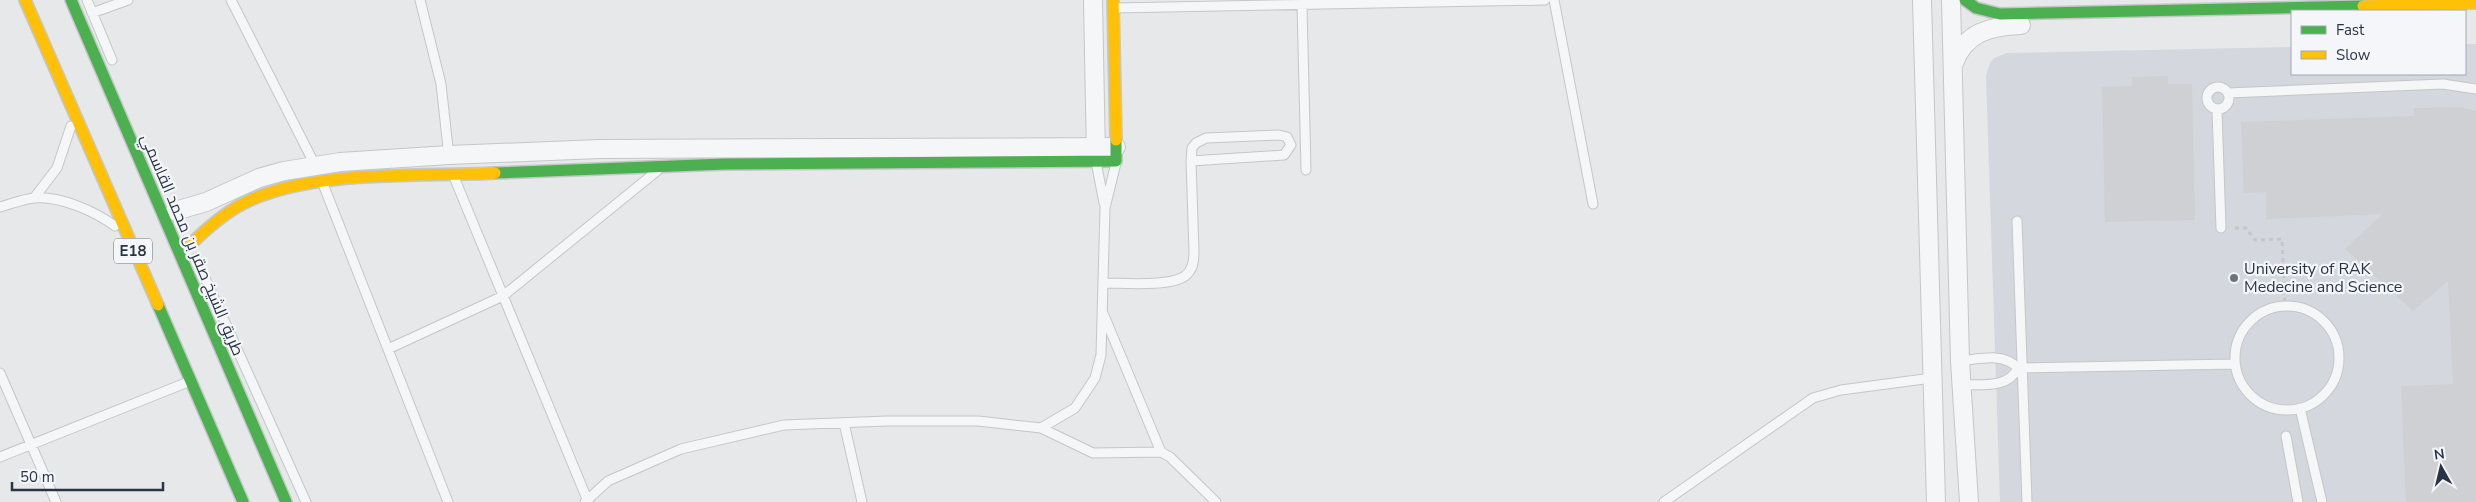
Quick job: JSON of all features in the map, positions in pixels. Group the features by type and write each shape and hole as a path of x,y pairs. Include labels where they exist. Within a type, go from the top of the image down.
{"main road":[{"name":"E18","path":"25,0 243,502"},
{"name":"طريق الشيخ صقر بن محمد القاسمي","path":"71,0 286,502"},
{"path":"1965,0 1982,10 2000,14 2291,11"},
{"path":"2295,10 2310,6 2476,3"},
{"path":"1113,4 1116,154"},
{"path":"188,241 243,204 264,194 319,174 453,175 596,167 1096,154"}],"street":[{"path":"1922,0 1936,502"},
{"path":"1951,0 1960,361 1968,502"},
{"path":"1093,5 1096,154"},
{"path":"1952,66 1957,54 1970,38 1987,28 2291,11"},
{"path":"175,211 206,202 259,178 319,174 340,162 449,155 599,150 1116,154"}],"lane":[{"path":"86,0 115,68"},
{"path":"92,13 128,0"},
{"path":"232,0 319,174 448,502"},
{"path":"420,0 441,84 453,175 586,501 608,481 681,449 784,425 978,422 1041,428 1093,453 1161,452 1170,457 1216,502"},
{"path":"1093,5 1302,5 1545,0"},
{"path":"1554,0 1593,204"},
{"path":"1302,5 1306,170"},
{"path":"2217,110 2208,103 2208,92 2218,87 2228,94 2443,84 2476,89"},
{"path":"2217,110 2227,105 2228,94"},
{"path":"2217,110 2221,228"},
{"path":"34,198 57,168 70,133 74,114"},
{"path":"1103,283 1177,280 1191,269 1194,261 1191,162 1192,148 1200,139 1278,135 1287,137 1291,145 1284,155 1191,162"},
{"path":"388,349 503,296 663,166 677,150"},
{"path":"1096,154 1105,208"},
{"path":"1041,428 1076,408 1095,378 1101,355 1105,208 1116,154"},
{"path":"0,207 34,198 74,205 110,222 126,234"},
{"path":"2017,221 2027,502"},
{"path":"188,241 306,502"},
{"path":"2285,305 2299,307 2323,320 2332,331 2338,350 2338,371 2324,395 2313,403 2300,408 2282,410 2265,405 2250,395 2240,381 2234,364 2235,349 2239,335 2247,323 2258,314 2271,308 2285,305"},
{"path":"1102,310 1161,452"},
{"path":"1960,361 2000,358 2007,359 2021,368 2234,364"},
{"path":"1961,384 2004,383 2021,368"},
{"path":"0,373 56,502"},
{"path":"1664,502 1813,398 1841,390 1932,378"},
{"path":"0,457 190,382"},
{"path":"2300,408 2322,502"},
{"path":"844,423 862,502"},
{"path":"2286,436 2298,502"}],"path":[{"path":"2221,228 2246,228 2255,240 2282,240 2285,305"}],"shaded area":[{"name":"University of RAK Medecine and Science","path":"2466,44 2476,44 2476,502 2000,502 1986,76 1990,63 1994,58 2007,53 2291,47 2291,75 2466,75"}],"building":[{"path":"2168,76 2168,84 2192,84 2195,220 2105,222 2102,87 2132,86 2132,77"},
{"path":"2461,107 2476,111 2476,502 2406,502 2401,386 2453,384 2448,281 2413,311 2345,249 2382,214 2266,219 2266,192 2244,193 2241,122 2414,116 2414,108"}],"traffic: fast":[{"path":"71,0 286,502"},
{"path":"1965,0 1976,8 2000,14 2363,6"},
{"path":"495,173 725,164 1116,161 1116,140"},
{"path":"158,305 243,502"}],"traffic: slow":[{"path":"25,0 158,305"},
{"path":"1113,0 1116,140"},
{"path":"2363,6 2476,3"},
{"path":"190,245 229,212 244,203 271,192 301,185 366,177 495,173"}],"place":[{"name":"University of RAK Medecine and Science","path":"2234,278"}]}
